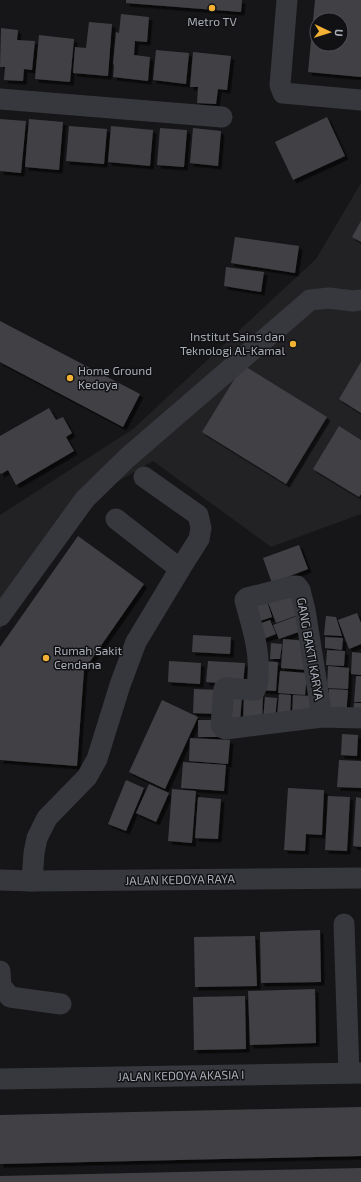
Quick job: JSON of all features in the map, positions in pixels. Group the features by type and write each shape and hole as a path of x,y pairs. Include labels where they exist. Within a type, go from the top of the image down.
{"street":[{"path":"287,0 280,85 284,93 361,100"},
{"path":"0,99 222,116"},
{"path":"0,616 85,499 127,458 310,300 329,298 353,301 361,300"},
{"path":"32,881 34,853 37,838 47,818 87,777 97,759 120,685 136,642 199,539 202,528 198,515 144,476"},
{"path":"116,519 180,569"},
{"name":"GANG BAKTI KARYA","path":"322,717 305,610 300,590 297,586 294,586 247,598 245,600 258,648 259,668 257,686 255,690 224,689 221,725 223,728 226,729 322,717 361,718"},
{"name":"JALAN KEDOYA RAYA","path":"0,880 361,878"},
{"path":"344,924 355,1073"},
{"path":"0,971 1,986 10,997 61,1004"},
{"name":"JALAN KEDOYA AKASIA I","path":"0,1079 355,1073"}],"shaded area":[{"name":"Institut Sains dan Teknologi Al-Kamal","path":"361,183 361,514 271,547 153,461 105,489 0,630 0,515 133,429 316,259"}],"building":[{"name":"Metro TV","path":"126,0 242,0 241,12 126,3"},
{"path":"315,0 361,0 361,77 308,72 310,52 349,52 349,12 314,12"},
{"path":"121,14 149,17 147,42 135,41 134,55 150,57 148,81 113,77 116,32 119,33"},
{"path":"89,22 112,24 108,76 73,73 75,47 86,48"},
{"path":"1,28 18,30 17,40 35,41 32,70 24,69 23,81 4,80 5,67 0,67"},
{"path":"39,35 74,39 70,82 35,79"},
{"path":"156,50 189,53 186,84 153,80"},
{"path":"193,52 231,56 227,90 218,89 216,104 197,103 198,87 190,87"},
{"path":"327,117 345,156 293,180 275,142"},
{"path":"0,119 26,121 21,173 0,171"},
{"path":"29,119 63,122 59,170 25,167"},
{"path":"69,126 107,129 104,164 66,161"},
{"path":"111,126 153,130 150,166 108,162"},
{"path":"160,128 187,130 184,167 157,165"},
{"path":"193,128 221,131 218,166 190,163"},
{"path":"361,221 361,242 352,237"},
{"path":"235,237 299,246 295,273 231,263"},
{"path":"226,267 264,272 261,292 224,286"},
{"name":"Home Ground Kedoya","path":"0,321 140,394 123,427 0,362"},
{"path":"361,362 361,413 339,399"},
{"path":"243,365 327,417 286,484 202,432"},
{"path":"49,408 56,420 63,417 72,433 66,437 74,451 16,485 8,470 1,474 0,473 0,436"},
{"path":"339,426 361,440 361,494 359,497 313,469"},
{"name":"Rumah Sakit Cendana","path":"78,536 144,584 84,670 77,766 0,760 0,647"},
{"path":"299,545 308,569 272,583 263,558"},
{"path":"298,591 306,612 276,623 268,602"},
{"path":"267,601 272,617 257,622 251,607"},
{"path":"357,613 361,623 361,644 349,649 338,620"},
{"path":"302,614 307,629 279,639 273,625"},
{"path":"326,616 336,617 342,636 324,635"},
{"path":"270,620 276,634 261,640 256,625"},
{"path":"193,635 231,637 230,654 192,652"},
{"path":"325,637 343,638 342,650 325,648"},
{"path":"283,639 309,641 307,670 281,668"},
{"path":"271,643 282,644 280,659 270,659"},
{"path":"327,650 345,651 344,666 326,665"},
{"path":"352,652 361,653 361,675 351,674"},
{"path":"169,661 201,663 200,684 168,682"},
{"path":"208,661 245,663 243,685 206,682"},
{"path":"260,661 278,662 276,691 258,690"},
{"path":"328,666 349,668 348,689 327,688"},
{"path":"280,671 307,673 305,695 278,693"},
{"path":"356,676 361,676 361,702 354,702"},
{"path":"194,689 220,690 218,714 193,713"},
{"path":"329,689 348,690 346,717 327,715"},
{"path":"228,694 242,695 240,722 226,720"},
{"path":"279,694 291,695 290,718 277,717"},
{"path":"244,695 263,696 262,722 243,721"},
{"path":"293,695 311,696 309,718 292,717"},
{"path":"265,697 277,698 275,721 263,720"},
{"path":"162,700 198,717 165,789 129,772"},
{"path":"354,703 361,703 361,715 353,714"},
{"path":"198,720 219,720 219,737 198,737"},
{"path":"342,734 358,735 357,756 341,755"},
{"path":"190,738 230,740 228,764 189,761"},
{"path":"339,760 361,761 361,788 337,787"},
{"path":"183,762 226,765 224,791 181,788"},
{"path":"126,780 144,788 126,831 108,824"},
{"path":"149,784 169,793 156,822 136,813"},
{"path":"288,788 324,790 322,835 306,834 305,851 284,850"},
{"path":"172,789 196,791 192,843 168,841"},
{"path":"328,796 350,797 347,851 325,850"},
{"path":"198,797 221,799 218,839 195,838"},
{"path":"356,797 361,798 361,847 353,846"},
{"path":"320,930 321,982 261,983 260,932"},
{"path":"255,936 257,986 195,987 194,937"},
{"path":"315,989 316,1043 250,1045 248,991"},
{"path":"245,996 246,1049 194,1050 193,997"},
{"path":"361,1107 361,1156 0,1164 0,1115"},
{"path":"361,1168 361,1182 0,1182 0,1176"}],"place":[{"name":"Metro TV","path":"212,8"},
{"name":"Institut Sains dan Teknologi Al-Kamal","path":"293,344"},
{"name":"Home Ground Kedoya","path":"70,378"},
{"name":"Rumah Sakit Cendana","path":"46,658"}]}
